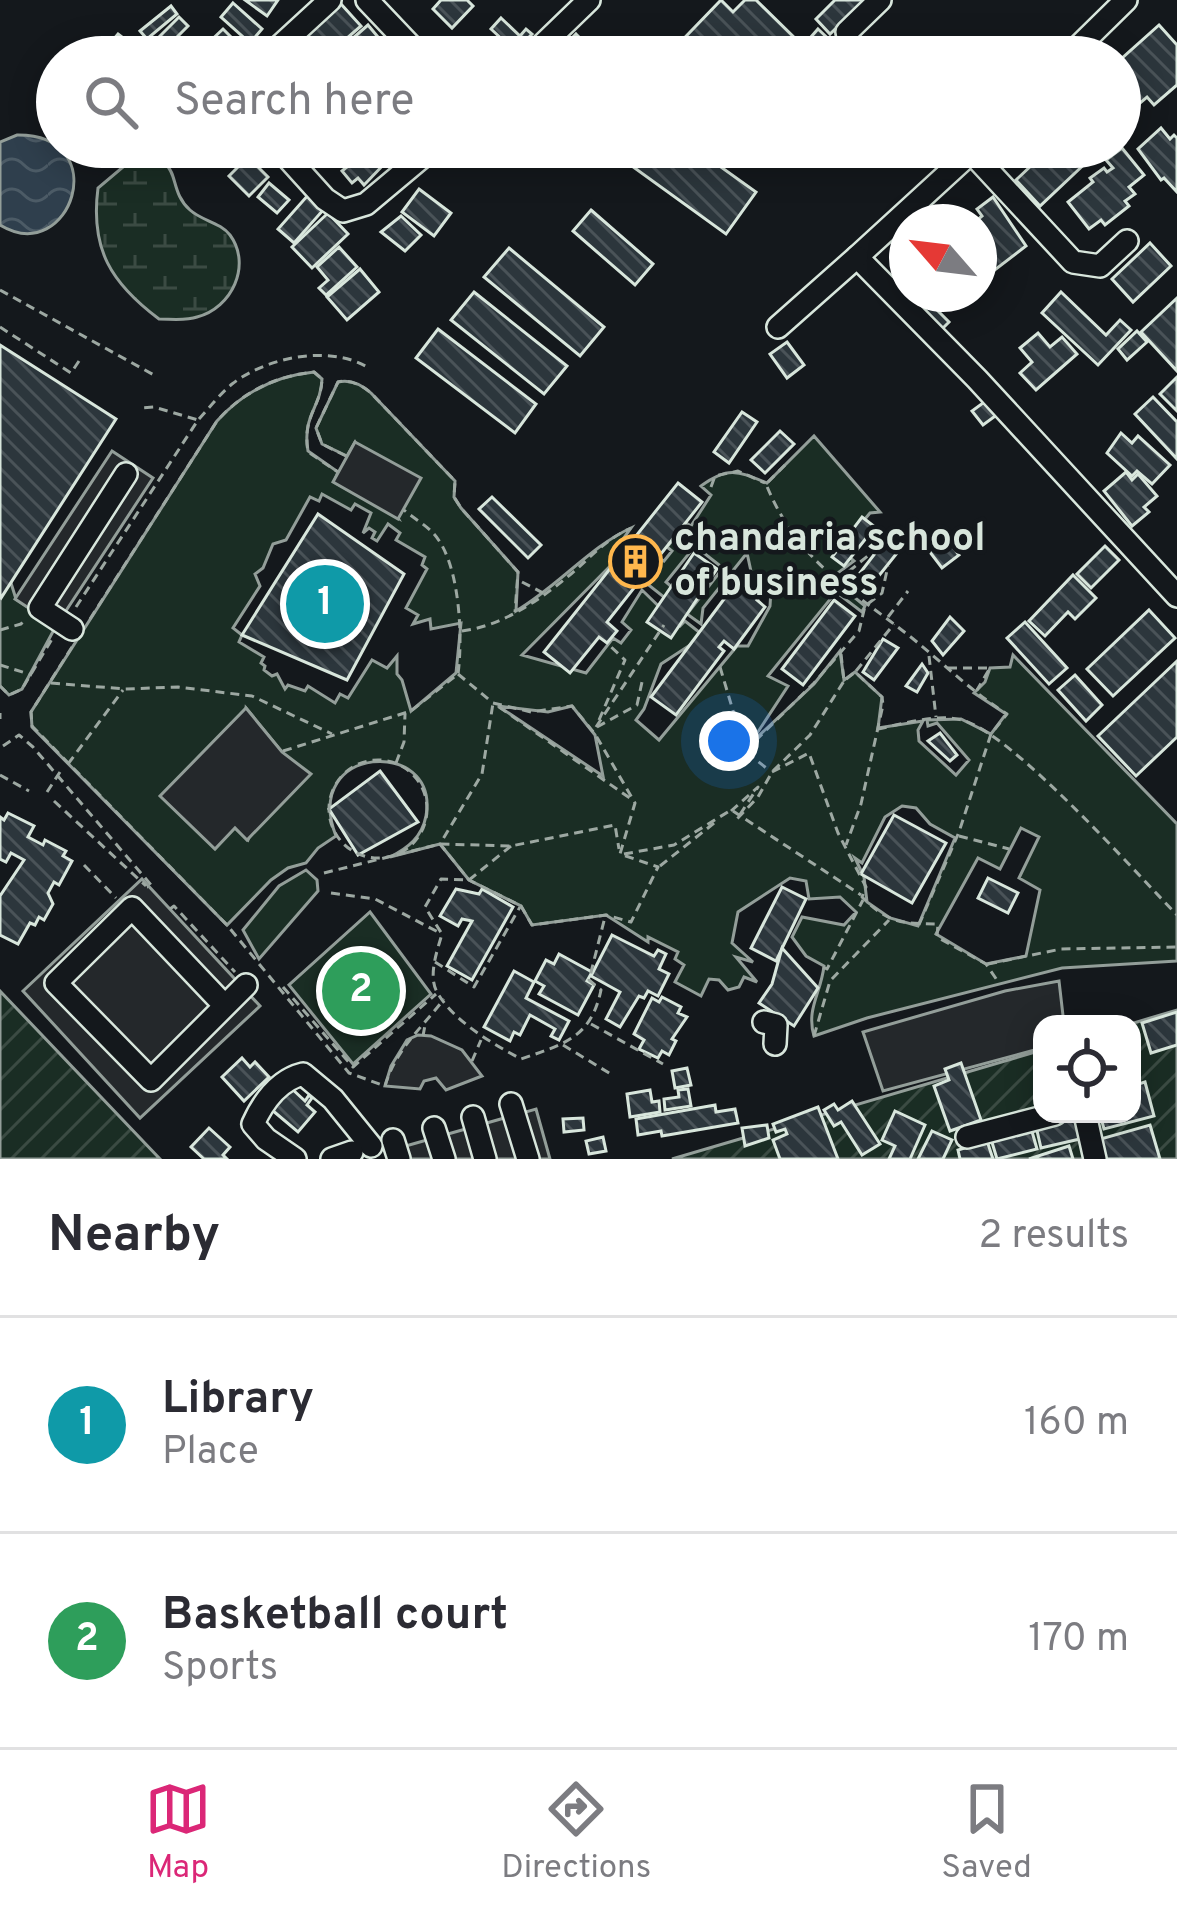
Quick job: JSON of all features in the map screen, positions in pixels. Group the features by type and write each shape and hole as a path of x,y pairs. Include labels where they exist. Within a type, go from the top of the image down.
{"street":[{"path":"291,36 330,0"},
{"path":"367,0 401,36"},
{"path":"847,32 880,0"},
{"path":"1089,36 1126,0"},
{"path":"551,36 587,1"},
{"path":"297,168 325,200 344,212 366,204 409,168"},
{"path":"778,327 954,168"},
{"path":"990,168 1073,262 1100,266 1127,242"},
{"path":"856,257 977,379 1177,596"},
{"path":"67,622 126,474"},
{"path":"225,1006 132,908 56,983 151,1080 225,1006 246,985"},
{"path":"764,1022 776,1025 775,1044"},
{"path":"295,1159 253,1124 261,1107 289,1078 303,1074 333,1099 369,1151"},
{"path":"511,1104 528,1159"},
{"path":"473,1117 485,1159"},
{"path":"967,1137 1033,1120"},
{"path":"1086,1123 1095,1159"},
{"path":"434,1128 444,1159"}],"path":[{"path":"0,290 154,375"},
{"path":"0,327 71,373 79,361"},
{"path":"369,368 358,361 322,356 271,364 231,385 198,420 67,622 49,683 31,712 32,727 227,925 349,1073 385,1086 406,1040 444,999"},
{"path":"0,686 9,695 17,694 53,637 218,421 232,404 255,389 292,375 314,372 322,379 308,416 308,452 338,472"},
{"path":"346,456 322,444 316,428 338,382 344,381 371,393 455,481 454,497 518,572 515,612"},
{"path":"139,408 154,407 198,420"},
{"path":"766,484 784,465"},
{"path":"711,487 715,476 738,471 766,484 802,548 835,582 1007,715 991,734 957,835 918,927"},
{"path":"283,751 405,712 458,674 462,632 458,594 436,536 404,510"},
{"path":"462,632 515,612 544,594 611,537 631,528"},
{"path":"835,582 875,550 869,543"},
{"path":"745,751 859,631 865,605 882,593 888,566"},
{"path":"520,581 544,594"},
{"path":"887,618 908,591"},
{"path":"0,629 20,624 32,610 67,622"},
{"path":"440,844 469,880 520,906 532,925 606,915 632,922 658,867 758,787 737,820 772,772 810,735 844,681 894,624"},
{"path":"596,727 664,625"},
{"path":"596,734 625,660 609,645"},
{"path":"920,645 932,660 937,719"},
{"path":"840,651 844,681"},
{"path":"0,665 32,675"},
{"path":"720,667 745,751 772,772"},
{"path":"946,668 990,668 986,682 974,693"},
{"path":"845,846 861,804 883,705 880,693 854,672"},
{"path":"458,674 635,802"},
{"path":"596,727 637,705 642,682"},
{"path":"49,683 124,689 178,686 252,696 333,734"},
{"path":"68,764 124,689"},
{"path":"494,703 531,712 572,706 596,734 635,802 620,854"},
{"path":"440,844 482,774 494,703"},
{"path":"397,763 404,742 405,712"},
{"path":"878,729 961,719 991,734 1055,791 1177,915"},
{"path":"2,746 19,734 152,886 147,887 54,800"},
{"path":"772,772 809,753 845,846 864,877 863,897 825,968 836,974"},
{"path":"363,762 397,763 419,781 426,795 423,827 405,849 390,857 353,853 333,831 330,799 338,782 363,762"},
{"path":"0,775 29,791"},
{"path":"47,792 59,775"},
{"path":"620,854 674,845 731,810"},
{"path":"731,810 890,918 918,927 938,924 937,937 986,964 999,983"},
{"path":"324,873 440,844 511,846 615,826 620,854"},
{"path":"957,835 1009,850"},
{"path":"511,846 469,880 441,879 425,908 442,934 432,980 437,993 482,1039 521,1059 573,1040 591,1024 601,990 590,980 606,915"},
{"path":"620,854 658,867"},
{"path":"84,865 125,908"},
{"path":"842,895 846,885"},
{"path":"331,893 375,899 442,934"},
{"path":"170,909 174,906 246,985"},
{"path":"435,962 474,987 520,906"},
{"path":"814,1036 830,981 890,918"},
{"path":"986,964 1061,949 1177,947"},
{"path":"278,985 289,990 352,1067 437,993"},
{"path":"423,1036 426,1023"},
{"path":"591,1024 663,1064"},
{"path":"472,1061 482,1039"},
{"path":"562,1044 614,1076"}],"green space":[{"path":"122,168 169,168 182,201 226,231 236,247 238,272 229,295 209,312 188,319 159,319 128,292 108,263 97,229 98,188"},
{"path":"314,372 322,379 308,429 308,451 338,472 334,482 398,518 355,442 347,456 322,444 316,428 338,382 347,381 371,393 455,481 454,497 461,508 518,572 516,611 631,528 623,539 630,546 522,655 586,673 613,638 621,643 631,630 622,622 642,590 680,626 685,621 704,636 661,664 636,720 659,740 737,646 748,646 770,606 771,590 752,576 747,553 703,608 701,624 687,614 723,568 695,546 666,582 673,588 665,598 641,579 657,557 664,561 672,551 667,547 686,523 691,526 711,495 701,486 733,472 767,483 814,436 880,512 870,513 840,549 854,561 831,578 865,606 862,612 836,592 768,676 788,686 750,744 814,684 840,651 844,680 855,672 882,697 878,728 923,721 919,741 956,775 969,760 937,723 928,726 927,720 961,719 991,734 1006,714 974,693 990,668 1010,667 1013,655 1177,824 1177,961 1062,968 814,1036 813,1009 824,966 806,956 792,937 802,917 844,925 856,912 840,897 809,899 806,881 790,878 738,912 732,943 753,962 736,957 757,982 744,977 739,987 728,990 719,980 709,979 701,996 675,982 684,965 675,959 678,952 648,937 648,942 606,915 532,925 521,906 469,880 440,844 390,857 418,836 426,816 425,790 413,773 394,763 373,762 352,769 337,783 330,806 336,836 306,863 271,880 227,925 32,727 31,712 217,421 249,394","holes":["322,494 351,510 355,504 371,513 363,533 369,528 377,541 388,524 400,533 396,540 425,557 422,565 427,569 406,608 418,615 413,624 430,619 431,629 461,623 456,673 411,711 397,674 397,656 387,668 372,660 348,698 340,694 335,703 308,686 305,691 288,685 285,689 277,674 264,670 264,657 239,642 242,635 233,628 260,586 255,574 263,568 273,544 286,540 310,497 319,501","498,706 548,712 572,706 595,735 603,776","246,708 282,752 248,840 235,828","902,806 916,808 930,824 955,838 918,926 890,918 867,902 864,877 855,858 862,863 885,817","1021,828 1039,837 1019,878 1040,890 1026,956 986,964 936,934 978,858 1000,869"]},
{"path":"0,576 11,583 16,599 56,626 22,689 9,695 0,686"},
{"path":"306,870 317,880 318,891 259,959 243,930 279,886"},
{"path":"370,912 431,994 353,1064 289,985"},
{"path":"0,991 160,1159 0,1159"},
{"path":"1177,1010 1177,1159 672,1159 1033,1053 1033,1123 1141,1123 1141,1021"}],"shaded area":[{"path":"355,442 421,478 398,519 333,482"},
{"path":"112,451 153,478 56,626 15,599"},
{"path":"246,708 282,752 311,774 247,840 235,828 215,849 160,796"},
{"path":"142,879 260,1006 140,1118 23,991"},
{"path":"1059,981 1063,1015 1033,1015 1033,1050 883,1091 863,1032 1005,991"},
{"path":"418,1035 462,1050 482,1076 446,1090 436,1078 424,1081 420,1089 385,1086 407,1040"},
{"path":"536,1109 550,1159 391,1159 388,1151"}],"water":[{"path":"17,135 36,138 36,168 71,168 72,196 62,215 46,229 25,233 0,225 0,142"}],"building":[{"path":"245,0 278,0 267,16"},
{"path":"441,0 467,0 473,6 452,28 433,9"},
{"path":"721,0 733,12 745,0 756,0 793,36 686,36"},
{"path":"835,0 865,0 830,34 816,19"},
{"path":"233,3 262,29 256,36 242,36 221,17"},
{"path":"341,4 361,26 349,36 304,36"},
{"path":"171,6 177,14 151,36 140,31"},
{"path":"179,17 188,26 178,36 160,36"},
{"path":"501,18 520,36 499,36 491,29"},
{"path":"368,25 377,36 355,36"},
{"path":"1159,25 1177,45 1177,85 1154,105 1147,97 1141,102 1141,41"},
{"path":"1161,128 1170,139 1177,138 1177,192 1161,180 1141,146"},
{"path":"237,168 259,168 268,177 249,196 229,176"},
{"path":"380,168 364,185 358,178 352,183 342,171"},
{"path":"635,168 722,168 756,192 726,234"},
{"path":"1029,168 1080,168 1040,206 1016,180"},
{"path":"1104,168 1107,172 1138,168 1144,175 1129,187 1135,194 1125,201 1129,206 1105,225 1101,220 1089,229 1068,202 1093,182 1090,178"},
{"path":"269,183 289,200 277,213 258,197"},
{"path":"419,189 451,213 434,236 402,212"},
{"path":"309,194 325,208 294,243 278,229"},
{"path":"993,197 1026,246 997,268 997,204 984,204"},
{"path":"591,210 653,264 635,285 573,231"},
{"path":"328,213 348,234 312,268 292,247"},
{"path":"401,216 421,235 405,251 381,232"},
{"path":"1150,243 1171,266 1133,302 1112,279"},
{"path":"339,247 357,267 326,295 319,288 328,280 317,267"},
{"path":"509,248 604,327 580,356 484,277"},
{"path":"360,269 379,292 347,320 327,297"},
{"path":"474,292 567,366 544,394 451,320"},
{"path":"1061,292 1106,335 1120,320 1131,330 1098,365 1042,313"},
{"path":"1177,298 1177,371 1141,332"},
{"path":"921,312 939,312 949,322 940,331"},
{"path":"438,329 536,404 515,433 416,358"},
{"path":"1137,331 1147,342 1127,360 1118,349"},
{"path":"1038,333 1050,347 1062,337 1077,354 1036,390 1020,373 1032,362 1020,348"},
{"path":"787,342 804,365 787,378 770,354"},
{"path":"0,345 116,419 1,598 0,597"},
{"path":"1177,377 1177,411 1160,394"},
{"path":"1153,397 1177,422 1177,459 1135,414"},
{"path":"987,400 998,414 983,425 972,411"},
{"path":"742,412 757,422 729,463 714,452"},
{"path":"780,431 794,444 765,473 751,460"},
{"path":"1121,433 1132,443 1138,436 1170,465 1152,484 1137,471 1132,476 1107,453"},
{"path":"1126,472 1132,480 1138,474 1157,496 1144,507 1149,512 1132,526 1104,491"},
{"name":"chandaria school of business","path":"678,483 702,502 607,622 617,631 607,643 599,637 570,673 544,652"},
{"path":"492,497 541,545 528,558 479,509"},
{"path":"318,514 404,574 347,680 242,635"},
{"path":"862,517 875,527 844,566 832,557"},
{"path":"939,530 959,555 942,568 923,543"},
{"path":"883,543 897,553 866,592 853,582"},
{"path":"1105,546 1119,560 1091,588 1077,574"},
{"path":"694,553 717,569 671,638 647,622"},
{"path":"1073,575 1096,598 1075,619 1068,612 1045,636 1029,621"},
{"path":"747,581 763,593 757,600 765,607 734,649 724,641 719,647 724,651 676,715 651,697 733,587 739,592"},
{"path":"834,600 855,616 803,685 782,669"},
{"path":"1149,610 1175,638 1113,696 1087,669"},
{"path":"950,617 964,631 943,655 932,641"},
{"path":"1025,622 1067,668 1049,684 1007,638"},
{"path":"883,639 898,648 874,680 863,672"},
{"path":"1177,661 1177,737 1136,776 1098,736"},
{"path":"922,664 928,673 917,692 906,686"},
{"path":"1075,675 1102,705 1086,721 1058,690"},
{"path":"940,733 957,755 950,761 928,741"},
{"path":"380,771 418,822 358,855 329,809"},
{"path":"8,813 34,826 28,837 66,851 63,856 72,861 59,885 54,882 48,893 53,904 44,920 39,917 35,925 30,923 18,944 0,935 0,896 24,860 11,853 6,862 0,859 0,817 4,820"},
{"path":"894,815 946,843 912,903 861,874"},
{"path":"988,878 1018,893 1008,913 978,898"},
{"path":"782,887 806,899 776,961 751,948"},
{"path":"456,889 479,894 482,889 513,907 472,980 447,966 472,921 462,919 458,926 440,916"},
{"path":"612,935 654,956 658,950 666,954 659,969 669,974 658,996 648,991 644,998 639,996 620,1027 606,1019 620,992 591,976"},
{"path":"782,948 818,988 794,1026 759,1003 772,984"},
{"path":"559,954 592,972 587,981 594,985 578,1015 539,994 544,986 535,981 546,960 554,964"},
{"path":"514,971 534,982 526,998 569,1021 559,1040 551,1036 555,1029 530,1015 520,1035 514,1032 510,1041 484,1027"},
{"path":"662,997 681,1007 678,1013 687,1017 672,1039 676,1041 669,1055 662,1051 658,1058 639,1049 644,1040 634,1034 652,998 659,1002"},
{"path":"1177,1012 1177,1045 1151,1053 1142,1023"},
{"path":"242,1058 250,1067 255,1062 269,1077 244,1101 222,1077"},
{"path":"961,1063 981,1120 950,1131 934,1086 949,1080 945,1069"},
{"path":"687,1068 691,1085 675,1088 672,1071"},
{"path":"1145,1082 1154,1116 1141,1119 1141,1083"},
{"path":"291,1088 305,1101 309,1095 312,1098 307,1105 315,1112 298,1132 272,1110"},
{"path":"688,1089 691,1106 665,1110 664,1099 679,1097 678,1090"},
{"path":"650,1090 652,1102 659,1101 660,1112 630,1117 627,1094"},
{"path":"852,1101 880,1144 862,1155 841,1122 834,1126 824,1110 834,1104 838,1110"},
{"path":"715,1105 716,1112 735,1109 738,1123 662,1136 661,1131 638,1135 636,1119"},
{"path":"818,1107 838,1159 780,1159 773,1140 787,1134 785,1129 776,1132 773,1124"},
{"path":"895,1111 925,1125 910,1159 889,1159 895,1146 882,1140"},
{"path":"583,1118 584,1130 564,1132 563,1119"},
{"path":"1035,1123 1081,1123 1084,1138 1041,1148"},
{"path":"767,1125 769,1138 745,1146 742,1128"},
{"path":"1150,1125 1160,1159 1102,1159 1097,1140"},
{"path":"209,1128 230,1147 223,1155 227,1159 204,1159 191,1147"},
{"path":"1031,1128 1037,1149 997,1159 991,1139"},
{"path":"932,1131 952,1140 943,1159 918,1159"},
{"path":"603,1137 606,1151 589,1154 586,1141"},
{"path":"987,1141 993,1159 960,1159 958,1150"},
{"path":"1069,1146 1073,1159 1029,1159"}],"place":[{"name":"chandaria school of business","path":"635,562"},
{"name":"Library","path":"325,604"},
{"name":"Basketball court","path":"361,991"}]}
